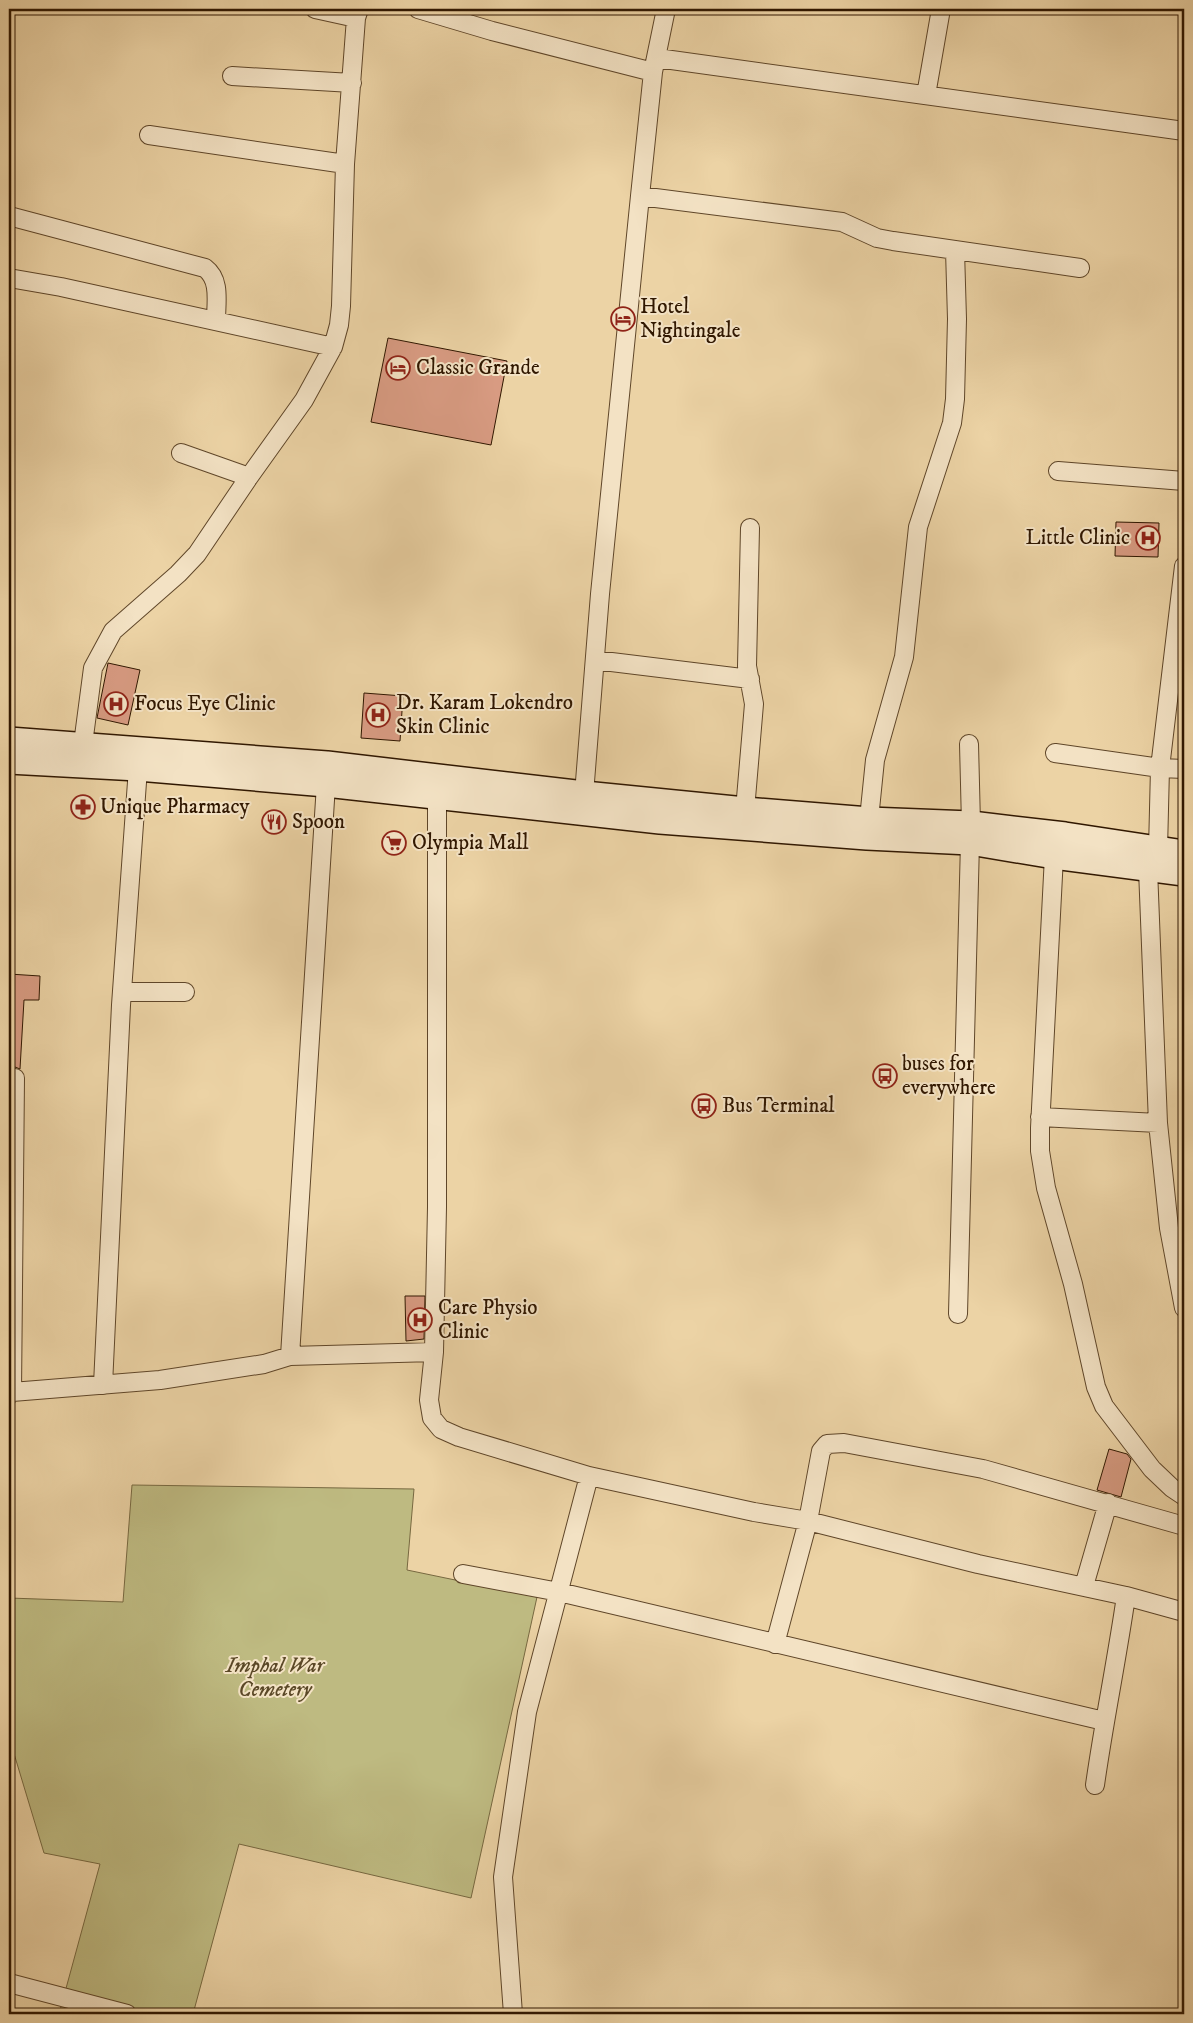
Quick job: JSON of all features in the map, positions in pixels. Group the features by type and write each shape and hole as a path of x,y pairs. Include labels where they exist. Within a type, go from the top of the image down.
{"main road":[{"path":"9,740 83,744 327,764 660,821 1065,835 1153,859 1184,873"},
{"path":"9,760 138,768 326,784 437,797 527,797 584,794 745,810 868,829"},
{"path":"971,833 1054,856 1153,859 1184,853"}],"street":[{"path":"83,744 93,668 113,631 178,574 197,554 249,476 304,400 333,347 340,325 345,164 357,14 315,9"},
{"path":"418,9 510,36 655,65 926,95 1184,131"},
{"path":"584,794 595,660 640,196 655,65 666,9"},
{"path":"926,95 941,9"},
{"path":"232,76 352,83"},
{"path":"148,135 345,164"},
{"path":"640,196 842,222 877,238 1080,268"},
{"path":"9,216 205,268 213,274 216,282 216,321"},
{"path":"868,829 875,760 904,657 918,527 952,423 955,400 957,319 955,250"},
{"path":"9,278 333,347"},
{"path":"181,452 249,476"},
{"path":"1058,470 1184,481"},
{"path":"745,810 754,704 747,666 750,528"},
{"path":"1184,566 1160,768 1158,818 1153,859 1158,1123 1169,1228 1184,1308"},
{"path":"595,660 750,679"},
{"path":"958,1314 971,833 969,744"},
{"path":"1056,753 1160,768 1184,769"},
{"path":"103,1385 122,992 138,768"},
{"path":"290,1356 326,784"},
{"path":"437,797 437,1207 434,1352 429,1400 432,1418 441,1429 459,1437 589,1476 754,1512 808,1521 978,1564 1126,1596 1184,1612"},
{"path":"1054,856 1040,1117 1040,1151 1046,1188 1073,1284 1096,1387 1104,1406 1152,1469 1172,1488 1184,1496"},
{"path":"122,992 185,992"},
{"path":"15,1078 10,1394 160,1380 264,1364 290,1356 434,1352"},
{"path":"1040,1117 1158,1123"},
{"path":"775,1644 808,1521 821,1451 827,1444 835,1442 983,1469 1184,1526"},
{"path":"513,2014 503,1877 527,1712 589,1476"},
{"path":"1084,1586 1108,1504"},
{"path":"463,1574 559,1592 1104,1721"},
{"path":"1095,1785 1104,1721 1118,1656 1126,1596"},
{"path":"9,1983 126,2014"}],"green space":[{"name":"Imphal War Cemetery","path":"132,1485 414,1489 407,1570 537,1597 471,1898 239,1844 193,2014 59,2014 100,1864 44,1853 9,1737 9,1598 123,1602"}],"building":[{"path":"388,338 507,361 491,445 371,422"},
{"path":"1116,522 1159,523 1158,557 1115,556"},
{"path":"108,663 140,670 128,725 97,718"},
{"path":"364,693 403,696 400,741 361,738"},
{"path":"9,974 40,976 39,1000 24,1000 20,1069 15,1067 9,1070"},
{"path":"405,1296 425,1296 424,1339 406,1341"},
{"path":"1109,1449 1127,1454 1131,1459 1121,1497 1097,1490"}],"place":[{"name":"Hotel Nightingale","path":"623,319"},
{"name":"Classic Grande","path":"398,368"},
{"name":"Little Clinic","path":"1148,538"},
{"name":"Focus Eye Clinic","path":"116,704"},
{"name":"Dr. Karam Lokendro Skin Clinic","path":"378,715"},
{"name":"Unique Pharmacy","path":"83,807"},
{"name":"Spoon","path":"274,822"},
{"name":"Olympia Mall","path":"394,843"},
{"name":"buses for everywhere","path":"885,1076"},
{"name":"Bus Terminal","path":"704,1106"},
{"name":"Care Physio Clinic","path":"420,1320"}]}
